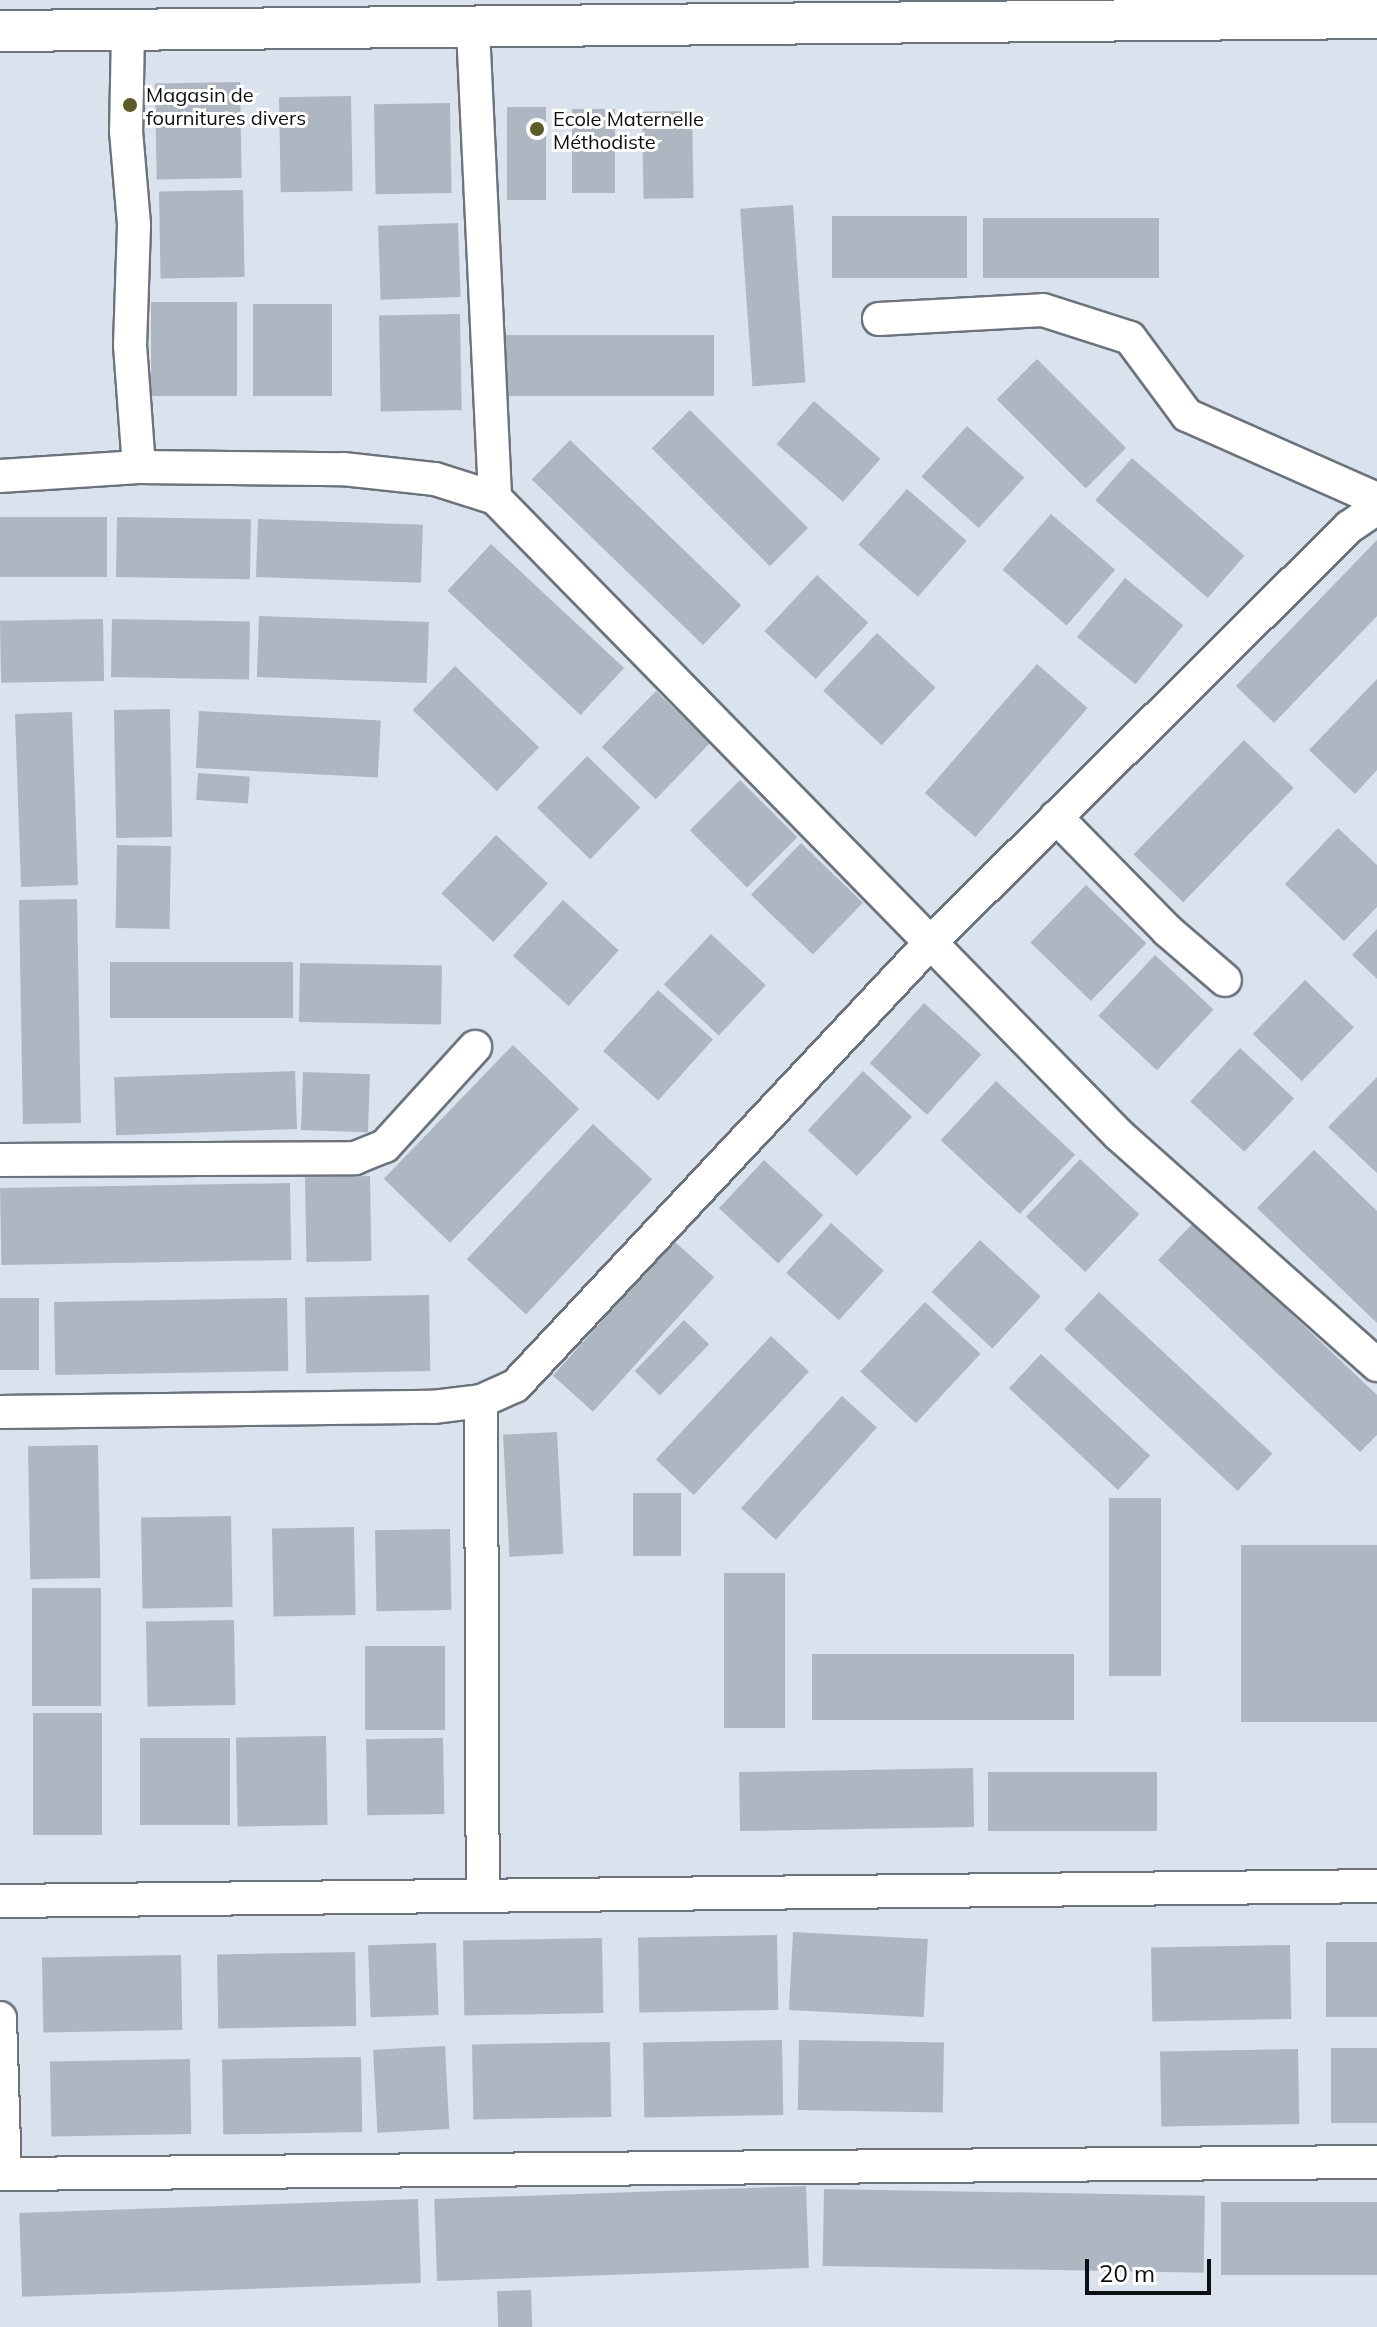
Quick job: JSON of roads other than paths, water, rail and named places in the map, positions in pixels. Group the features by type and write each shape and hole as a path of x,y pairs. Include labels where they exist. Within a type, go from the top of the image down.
{"street":[{"path":"0,31 473,29 568,14 1377,18"},
{"path":"473,29 495,498"},
{"path":"128,31 126,131 134,225 130,345 139,467"},
{"path":"879,319 1043,310 1130,338 1187,415 1377,499"},
{"path":"0,476 139,467 343,469 435,479 495,498 1119,1135 1377,1365"},
{"path":"0,1412 433,1407 481,1401 525,1375 931,942 1349,527 1377,508"},
{"path":"1056,817 1168,931 1225,980"},
{"path":"0,1160 355,1158 385,1146 475,1047"},
{"path":"481,1401 483,1895"},
{"path":"0,1901 1377,1886"},
{"path":"0,2018 3,2174 1377,2162"}],"place":[{"name":"Magasin de fournitures divers","path":"130,105"},
{"name":"Ecole Maternelle Méthodiste","path":"537,129"}]}
